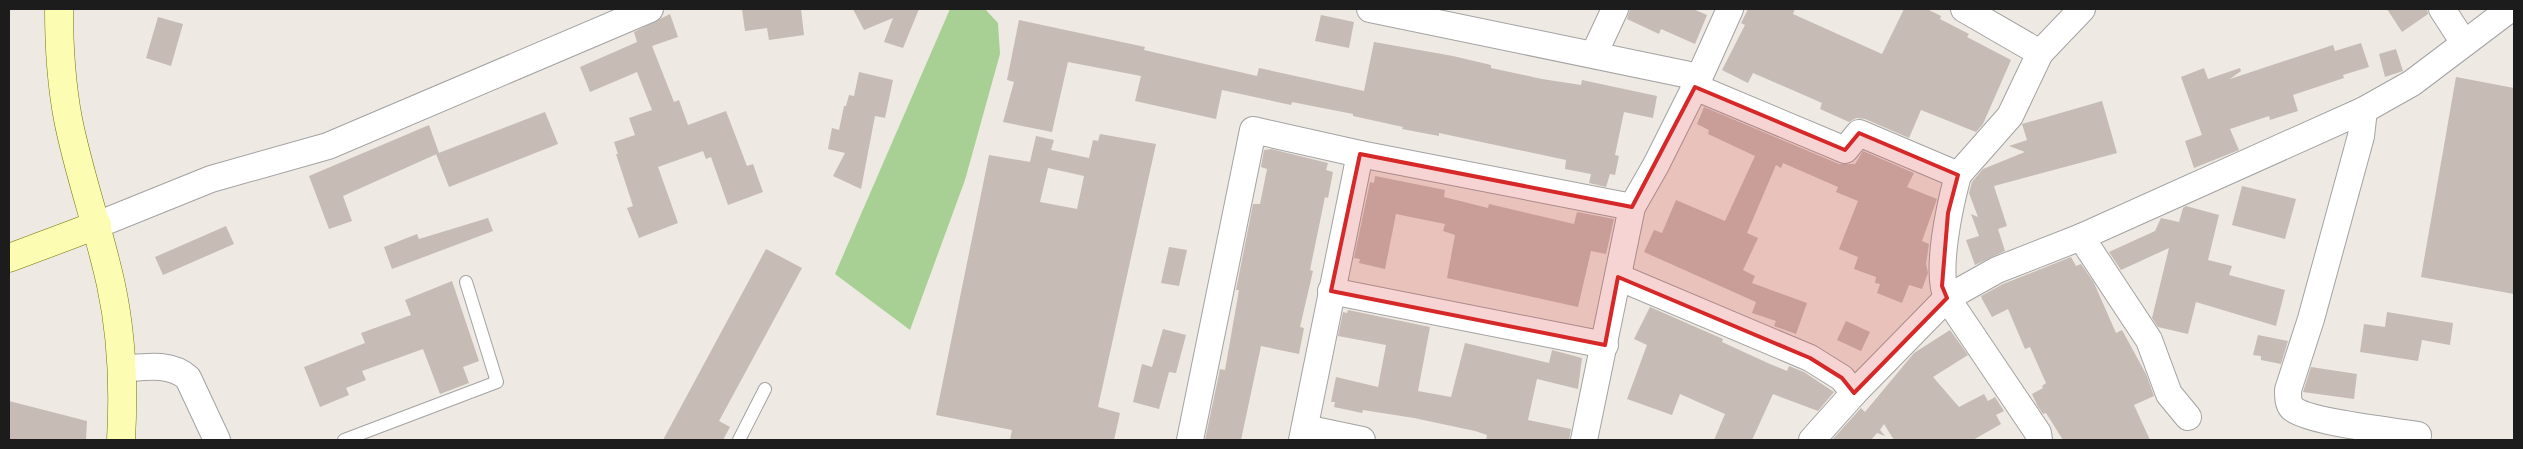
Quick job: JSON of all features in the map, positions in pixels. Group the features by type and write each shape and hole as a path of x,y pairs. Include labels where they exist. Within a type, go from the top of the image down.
{"street":[{"path":"59,9 59,54 68,119 112,286 124,398 121,440"},
{"path":"9,258 211,179 328,146 650,9"},
{"path":"1370,9 1408,12 1594,54 1697,82 1845,150 1858,133 1958,176"},
{"path":"1594,54 1615,9"},
{"path":"1584,440 1632,207 1656,165 1730,9"},
{"path":"1964,9 2040,53"},
{"path":"2038,440 2038,433 1948,298 1942,286 1948,213 1958,176 2010,116 2040,53 2082,9"},
{"path":"2442,9 2464,43"},
{"path":"1812,440 1854,393 1948,298 1997,270 2081,237 2364,110 2412,83 2510,9"},
{"path":"2364,110 2361,136 2311,319 2288,390 2288,398 2290,407 2297,412 2334,421 2418,435"},
{"path":"1190,440 1253,130 1360,154 1632,207"},
{"path":"1360,154 1303,434 1362,440"},
{"path":"2081,237 2149,340 2169,394 2188,416"},
{"path":"1618,277 1810,358 1842,378 1854,393"},
{"path":"1331,290 1605,345"},
{"path":"122,369 152,367 180,371 188,378 217,440"}],"lane":[{"path":"344,440 497,382 466,282"},
{"path":"739,440 765,390"}],"highlighted area":[{"path":"1695,87 1845,150 1859,133 1958,175 1948,213 1942,286 1947,298 1854,393 1842,378 1810,358 1618,277 1605,345 1331,291 1360,154 1632,207"}],"green space":[{"path":"950,9 985,9 998,23 1000,54 965,180 910,330 835,274"}],"building":[{"path":"742,9 801,9 804,35 769,40 767,28 745,31"},
{"path":"853,9 919,9 903,48 884,42 893,18 864,30"},
{"path":"1630,9 1693,9 1707,15 1695,44 1661,29 1659,34 1627,19"},
{"path":"1748,9 1795,9 1793,14 1882,54 1904,9 1927,9 1941,16 1940,19 1969,34 1967,37 2011,60 1983,124 1976,132 1921,110 1909,138 1865,119 1856,118 1849,122 1820,109 1822,103 1753,73 1748,83 1722,70 1745,25 1741,23"},
{"path":"2387,9 2427,9 2428,14 2402,32"},
{"path":"670,14 678,37 652,46 674,102 679,100 688,125 726,111 747,166 753,164 763,192 728,205 711,157 706,159 703,151 658,167 678,223 639,238 627,208 633,206 614,142 635,135 629,118 652,110 637,72 590,92 580,67 637,42 634,32"},
{"path":"1321,15 1354,22 1349,48 1315,41"},
{"path":"158,17 183,24 171,66 146,58"},
{"path":"1019,20 1145,47 1144,50 1257,76 1259,68 1364,91 1374,42 1453,56 1491,65 1491,68 1542,79 1581,85 1582,80 1657,96 1653,118 1624,112 1615,155 1619,156 1615,175 1610,174 1606,187 1589,183 1591,174 1565,169 1566,160 1439,133 1439,136 1402,129 1403,127 1353,116 1353,114 1292,102 1291,105 1222,90 1216,119 1135,101 1141,76 1068,62 1052,132 1003,122 1014,82 1007,80"},
{"path":"2361,43 2369,67 2343,75 2344,78 2293,95 2298,111 2270,120 2269,116 2230,129 2239,150 2194,168 2185,141 2202,135 2181,77 2204,68 2208,79 2240,68 2241,71 2230,79 2333,45 2335,51"},
{"path":"2396,49 2403,71 2385,77 2379,54"},
{"path":"859,72 893,80 885,118 875,116 861,189 833,176 845,153 828,149 832,128 839,130 844,106 846,106 849,95 854,96"},
{"path":"2456,77 2514,88 2514,294 2421,277"},
{"path":"2102,101 2117,153 1994,186 2007,226 1998,229 2005,251 1975,265 1966,240 1979,236 1971,214 1978,217 1969,193 1972,182 1983,169 2025,152 2009,146 2027,140 2022,124"},
{"path":"1704,107 1839,164 1855,164 1863,151 1914,173 1907,187 1937,199 1922,241 1929,244 1926,264 1928,273 1922,289 1909,285 1902,303 1877,293 1880,284 1875,283 1876,277 1854,269 1858,257 1839,249 1858,201 1836,192 1838,187 1783,163 1781,168 1776,165 1747,233 1758,238 1743,270 1755,276 1752,283 1807,303 1796,334 1774,326 1776,321 1752,313 1756,302 1644,252 1654,230 1662,233 1676,200 1725,221 1755,156 1708,134 1709,130 1697,124"},
{"path":"545,112 558,144 449,187 436,154"},
{"path":"429,125 439,153 343,196 352,221 329,229 309,176"},
{"path":"1100,134 1156,144 1098,407 1120,413 1114,440 1010,440 1012,430 936,415 989,155 1030,162 1036,136 1054,140 1051,150 1089,158 1093,140 1098,141","holes":["1048,168 1084,176 1077,209 1040,202"]},
{"path":"1271,149 1328,163 1326,170 1333,172 1328,198 1325,197 1310,270 1313,271 1300,327 1304,328 1299,354 1261,346 1241,440 1205,440 1220,369 1225,370 1239,290 1236,290 1253,204 1260,204 1267,169 1261,167 1264,150"},
{"path":"1375,176 1445,190 1444,197 1488,208 1489,204 1574,224 1577,212 1614,219 1606,254 1591,251 1578,307 1447,278 1455,235 1443,231 1445,224 1396,214 1385,269 1359,263 1360,259 1354,258 1370,182 1374,183"},
{"path":"2242,186 2296,199 2285,239 2232,225"},
{"path":"2186,206 2219,215 2208,260 2232,266 2229,275 2285,290 2276,326 2196,302 2188,334 2158,327 2152,318 2169,248 2121,270 2109,252 2155,231 2161,218 2179,222 2183,208"},
{"path":"488,218 493,231 392,269 384,247 417,234 419,239"},
{"path":"226,226 234,244 163,275 155,257"},
{"path":"1169,247 1187,250 1179,286 1161,283"},
{"path":"766,249 802,268 719,421 730,427 723,440 663,440"},
{"path":"2071,257 2076,266 2081,264 2094,283 2116,333 2122,330 2146,374 2154,396 2134,405 2150,440 2063,440 2046,413 2043,414 2038,407 2032,394 2043,388 2042,386 2046,383 2030,347 2025,349 2008,309 1992,317 1982,299 1981,296 2003,284"},
{"path":"452,281 479,361 463,367 469,383 440,394 423,349 362,371 366,380 346,388 349,395 320,407 304,367 365,343 361,333 411,315 405,300"},
{"path":"1650,307 1723,339 1722,342 1770,364 1787,371 1789,366 1804,372 1834,392 1818,411 1773,394 1752,440 1714,440 1725,414 1680,394 1672,415 1627,399 1647,345 1634,339"},
{"path":"1348,310 1430,327 1418,391 1451,397 1465,343 1549,363 1552,350 1582,358 1578,389 1537,379 1528,420 1571,429 1569,440 1486,440 1487,435 1475,431 1414,418 1363,410 1362,413 1334,407 1335,402 1331,402 1336,377 1378,387 1386,345 1338,336 1343,312 1347,313"},
{"path":"2387,312 2453,323 2450,345 2422,340 2418,361 2360,352 2364,324 2385,327"},
{"path":"1846,321 1870,332 1861,351 1837,340"},
{"path":"1163,329 1186,335 1176,373 1169,372 1159,409 1133,402 1142,364 1152,367"},
{"path":"1950,330 1968,355 1933,377 1959,407 1984,394 1988,401 1995,397 2004,411 1996,415 2001,424 1973,440 1894,440 1884,424 1880,430 1885,436 1877,433 1871,440 1832,440 1861,408 1865,412 1914,353"},
{"path":"2258,335 2288,341 2281,364 2261,360 2261,356 2253,355"},
{"path":"2311,367 2357,374 2354,399 2303,392"},
{"path":"9,401 87,421 86,440 9,440"}]}
